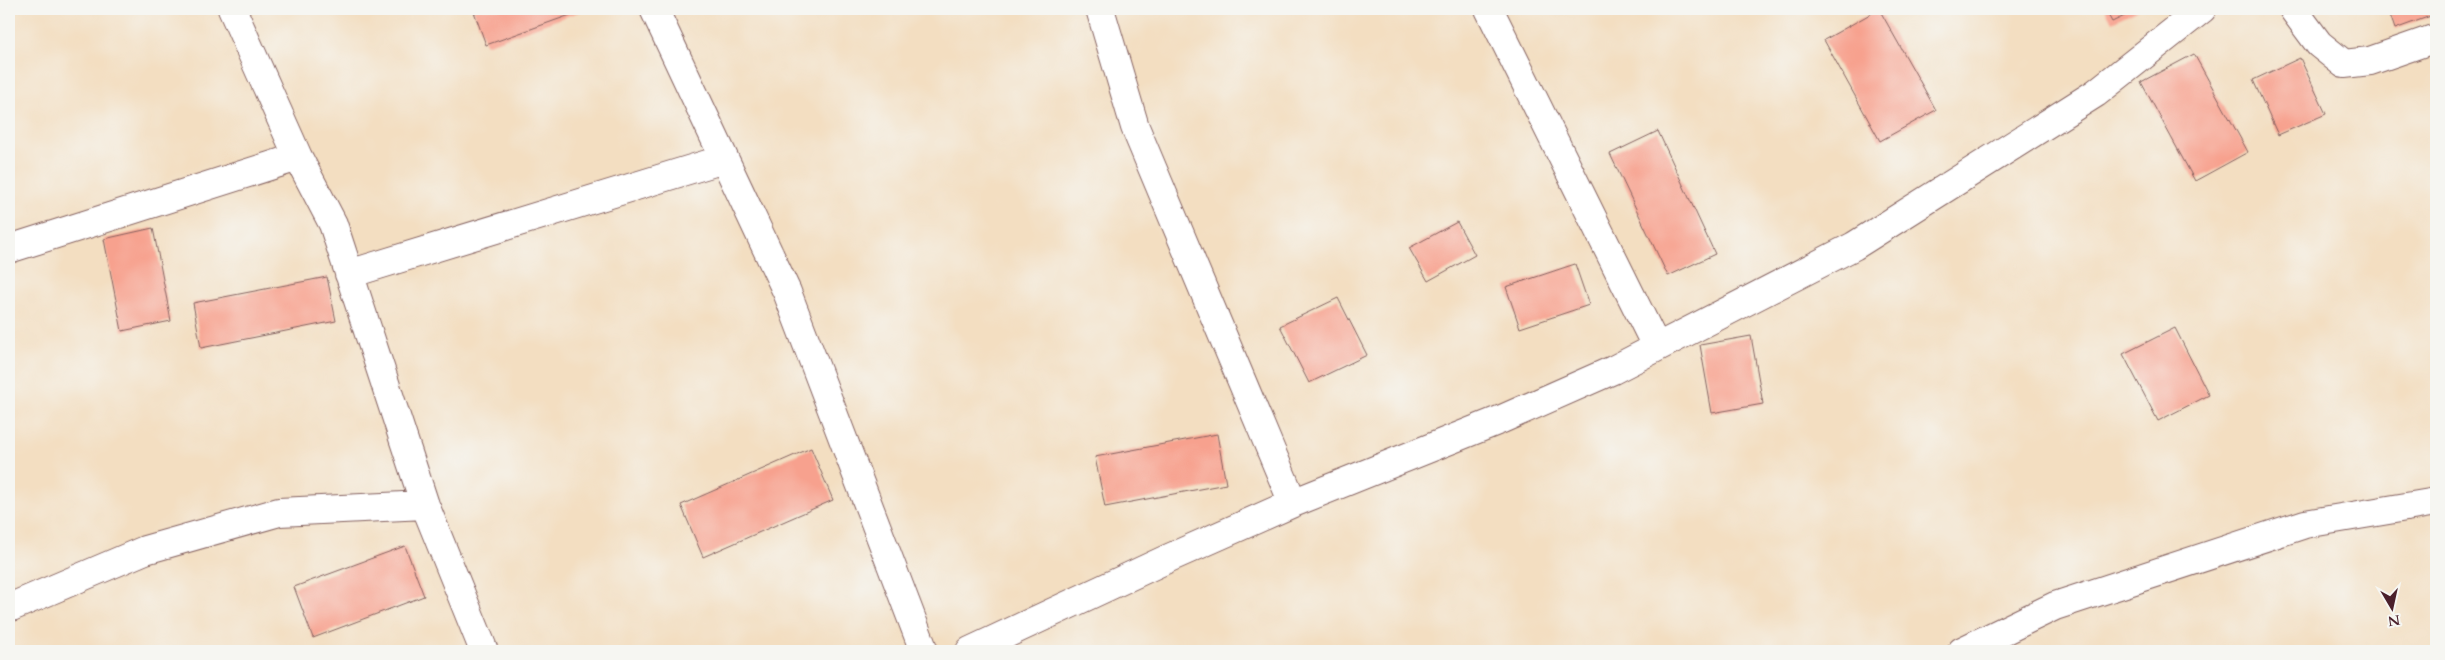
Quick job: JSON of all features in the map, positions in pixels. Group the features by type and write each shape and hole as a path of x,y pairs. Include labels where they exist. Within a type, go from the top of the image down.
{"street":[{"path":"232,9 298,157 333,224 425,505 484,651"},
{"path":"654,9 787,292 924,651"},
{"path":"1100,9 1135,127 1293,503"},
{"path":"1488,9 1656,346"},
{"path":"970,651 1293,503 1502,419 1613,370 1656,346 1854,246 2096,93 2202,9"},
{"path":"2293,9 2319,44 2344,64 2370,61 2436,38"},
{"path":"9,249 298,157"},
{"path":"349,274 724,159"},
{"path":"1962,651 2055,606 2305,524 2436,502"},
{"path":"9,608 145,550 279,512 425,505"}],"building":[{"path":"473,9 587,9 486,45"},
{"path":"1879,9 1936,110 1880,141 1824,40"},
{"path":"2105,9 2139,9 2112,22"},
{"path":"2388,9 2436,9 2436,14 2395,29"},
{"path":"2194,54 2248,152 2195,181 2141,82"},
{"path":"2300,58 2326,114 2278,135 2253,80"},
{"path":"1658,131 1715,254 1668,276 1610,154"},
{"path":"1457,222 1475,255 1428,281 1409,248"},
{"path":"153,228 171,321 122,331 104,239"},
{"path":"1575,264 1589,305 1520,328 1506,287"},
{"path":"327,277 336,321 201,348 193,303"},
{"path":"1338,298 1367,355 1309,383 1280,326"},
{"path":"2175,328 2209,395 2158,421 2123,354"},
{"path":"1751,336 1763,404 1712,413 1700,345"},
{"path":"1217,434 1226,484 1105,507 1095,457"},
{"path":"811,448 833,500 703,557 681,505"},
{"path":"405,546 424,596 313,638 294,587"}]}
